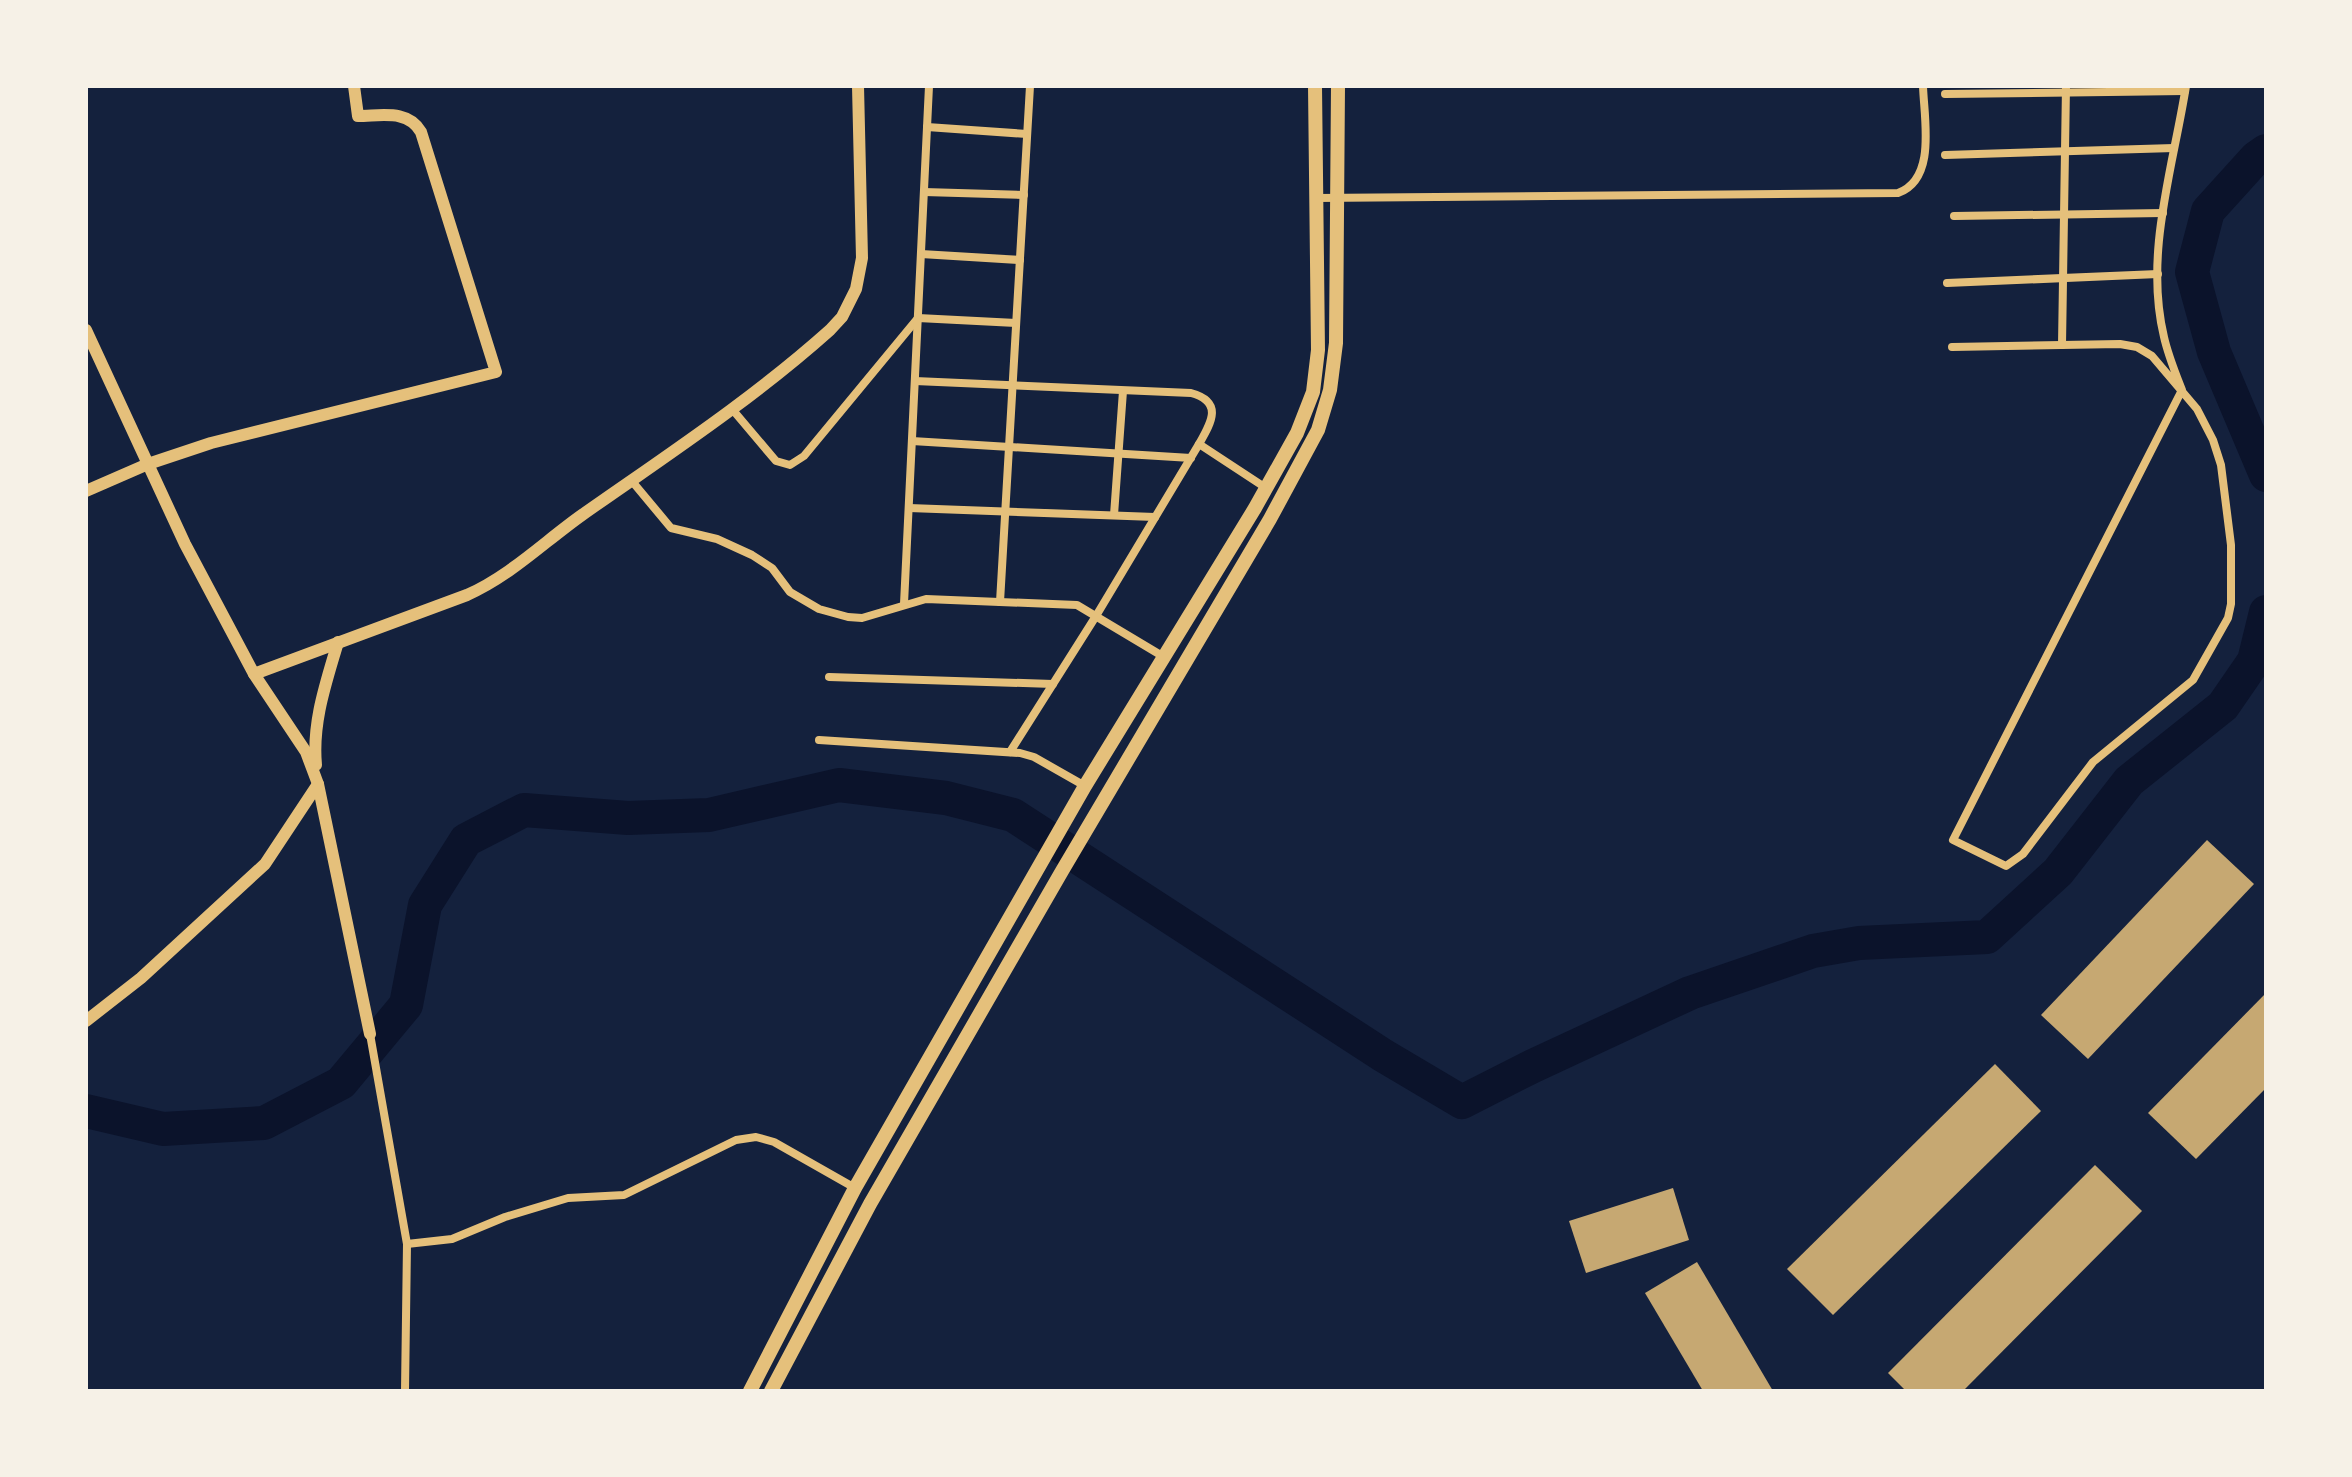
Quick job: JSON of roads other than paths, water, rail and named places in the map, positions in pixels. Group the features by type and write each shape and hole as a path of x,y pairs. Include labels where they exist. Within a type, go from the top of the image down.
{"main road":[{"path":"750,1391 855,1188 1085,786 1266,488 1301,423 1313,392 1317,365 1315,86"},
{"path":"771,1391 870,1204 1270,519 1318,430 1330,390 1335,355 1338,86"}],"street":[{"path":"86,491 148,464 254,431 496,372 421,132 406,117 358,116 354,86"},
{"path":"254,674 467,595 496,581 732,409 830,330 842,317 856,289 863,240 858,86"},
{"path":"904,604 929,86"},
{"path":"1000,602 1030,86"},
{"path":"1316,198 1898,193 1914,184 1923,165 1923,86"},
{"path":"1945,94 2186,88 2163,213 2158,274 2163,334 2182,390 1953,840 1999,865 2012,864 2023,854 2082,775 2104,752 2193,680 2228,618 2231,545 2221,465 2207,425 2182,390 2152,356 2137,347 2120,344 1952,347"},
{"path":"2062,345 2066,89"},
{"path":"927,127 1027,134"},
{"path":"1945,155 2174,148"},
{"path":"924,192 1024,195"},
{"path":"1954,216 2163,213"},
{"path":"921,254 1020,260"},
{"path":"1947,283 2158,274"},
{"path":"732,409 776,461 790,465 797,462 918,318"},
{"path":"918,318 1016,323"},
{"path":"86,330 185,544 254,674 306,752 318,784"},
{"path":"915,381 1191,393 1207,400 1213,415 1191,458 1096,616 1010,752"},
{"path":"1114,515 1123,391"},
{"path":"912,441 1191,458"},
{"path":"1199,444 1266,488"},
{"path":"631,480 671,528 717,539 752,555 772,568 790,592 819,609 862,618 926,599 1077,605 1164,657"},
{"path":"909,508 1155,517"},
{"path":"338,642 315,730 318,784 375,1059 407,1244 405,1391"},
{"path":"829,677 1053,684"},
{"path":"819,740 1010,752 1034,757 1085,786"},
{"path":"86,1021 141,978 265,864 318,784"},
{"path":"407,1244 452,1239 505,1217 568,1198 624,1195 727,1143 746,1137 774,1142 855,1188"}],"waterway":[{"path":"2266,151 2208,211 2192,272 2214,352 2266,475"},
{"path":"86,1111 163,1129 264,1123 341,1083 406,1005 425,905 466,840 524,810 628,818 709,815 839,785 946,798 1013,815 1381,1054 1462,1102 1690,993 1813,951 1859,943 1987,937 2058,872 2129,781 2223,706 2254,661 2266,612"}]}
